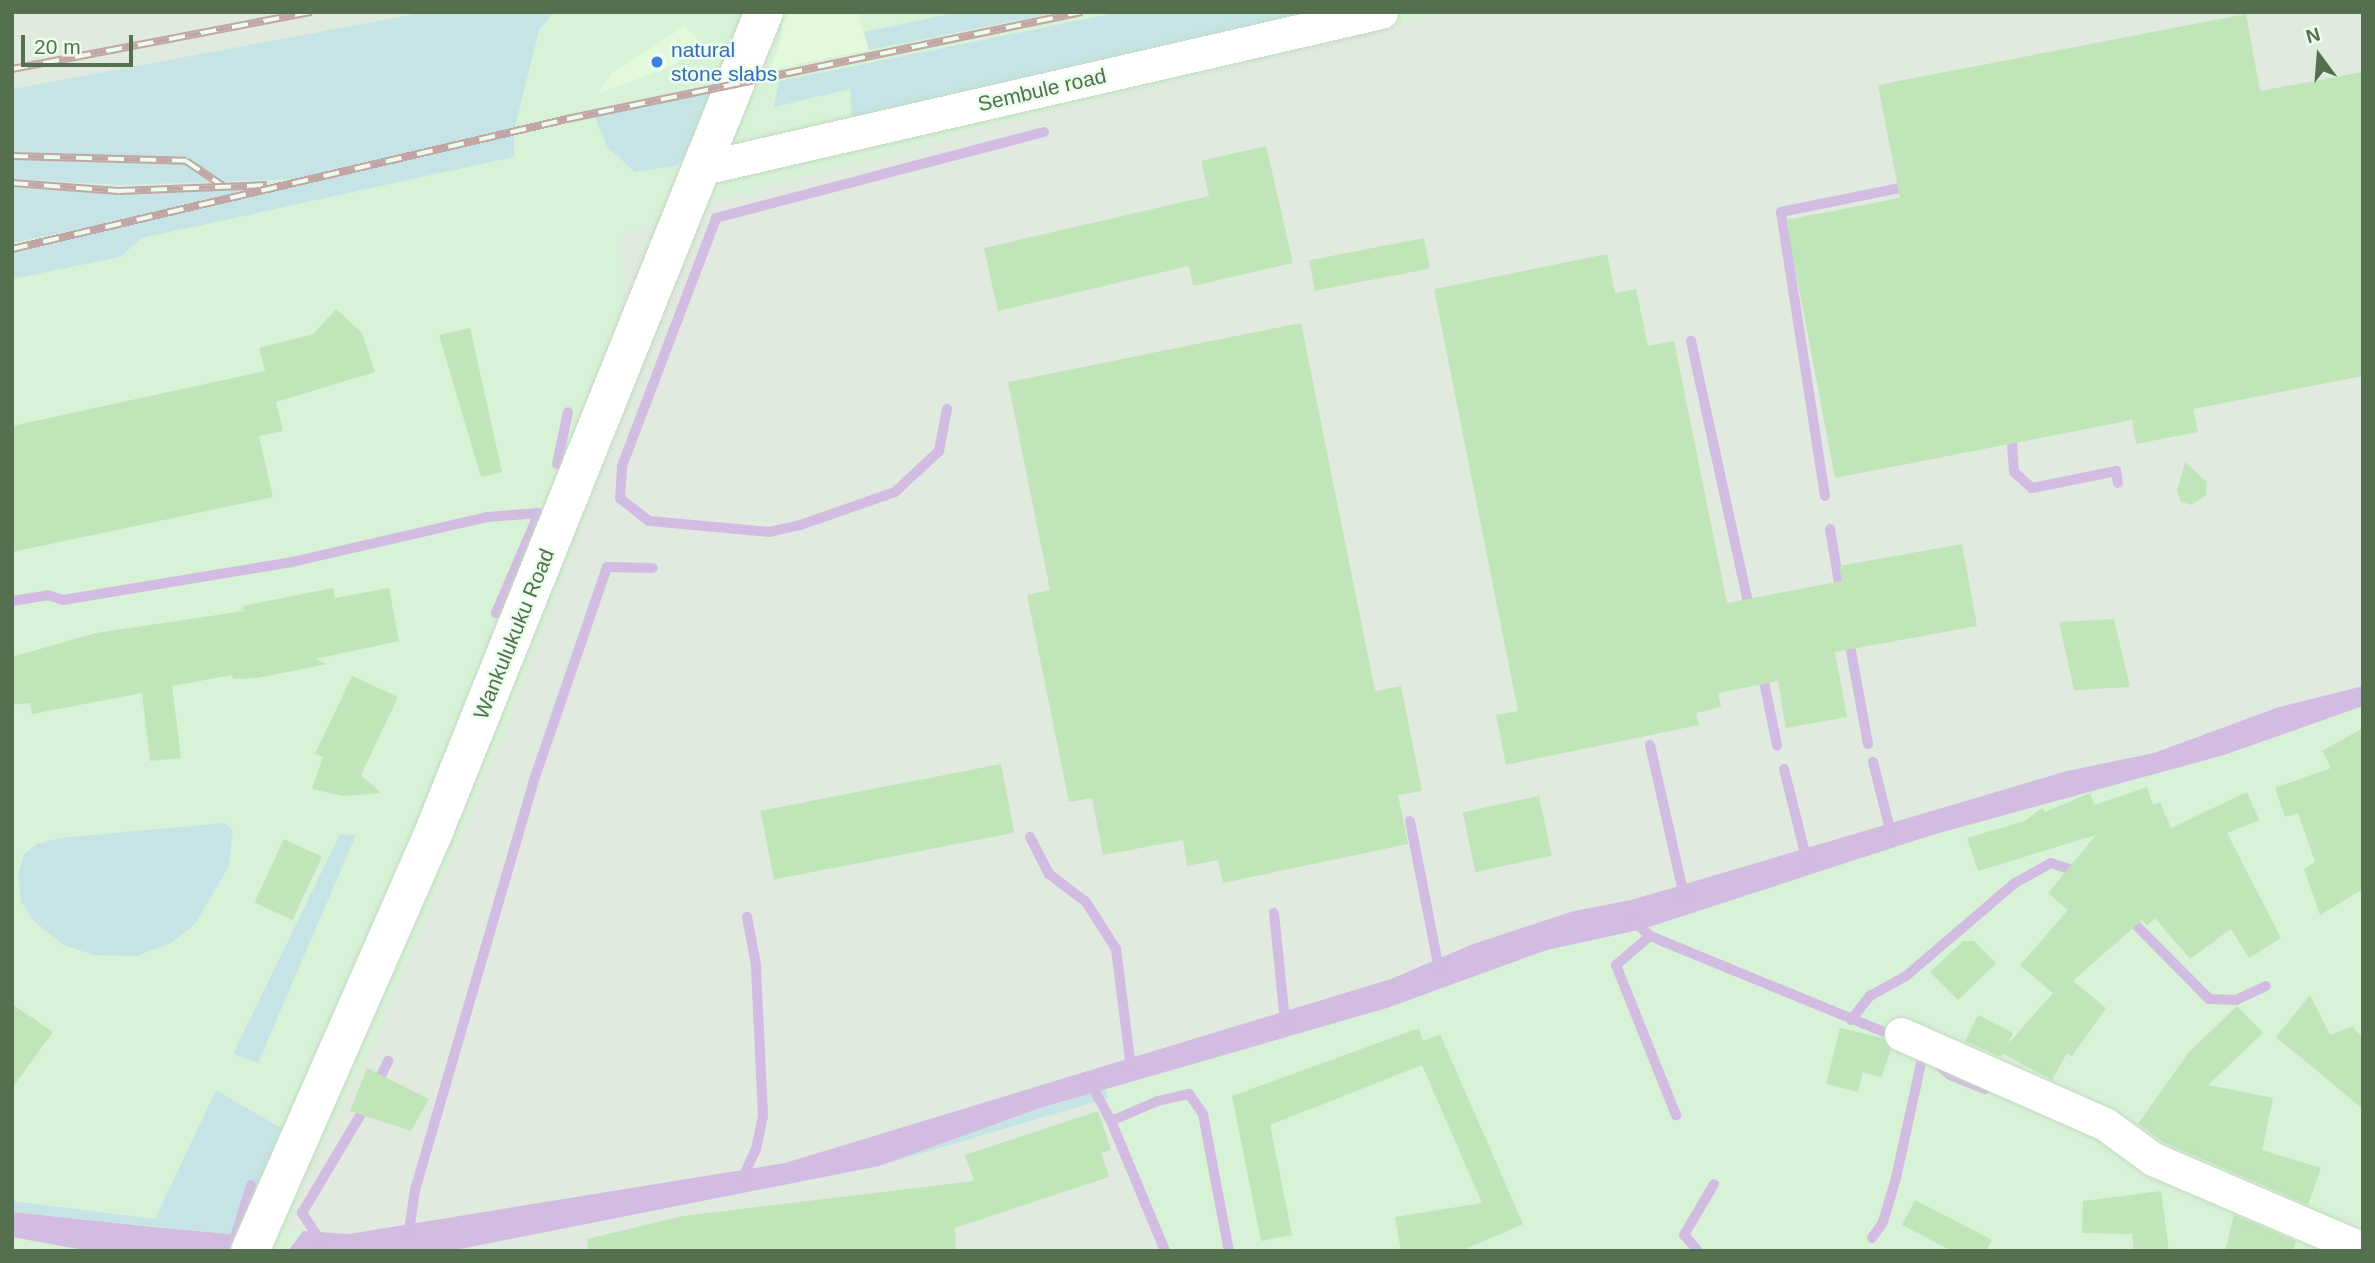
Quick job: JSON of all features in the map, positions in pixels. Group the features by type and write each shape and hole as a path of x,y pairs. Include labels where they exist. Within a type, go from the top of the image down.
{"main road":[{"name":"Wankulukuku Road","path":"250,1251 435,829 764,12"}],"street":[{"name":"Sembule road","path":"703,168 1381,12"},
{"path":"1901,1034 2105,1124 2153,1159 2363,1249"}],"shaded area":[{"path":"12,12 2363,12 2363,1251 12,1251"},
{"path":"12,12 427,12 12,89"},
{"path":"427,12 554,12 539,30 515,127 299,179 120,185 12,179 12,89"},
{"path":"782,12 857,12 869,50 771,69 782,35"},
{"path":"959,12 1060,12 869,50 864,32"},
{"path":"1121,12 1328,12 852,125 850,89 774,107 779,81"},
{"path":"1450,12 2363,12 2363,686 2279,707 2154,753 2066,771 1631,900 1574,911 1473,944 1391,979 785,1163 349,1234 286,1230 308,1171 366,1060 503,734 597,481 626,322 620,240 623,234 705,204 1006,122"},
{"path":"685,26 702,44 672,66 599,93 612,73"},
{"path":"755,80 704,143 675,166 635,172 608,148 594,115"},
{"path":"514,135 514,157 142,238 120,257 12,279 12,250"},
{"path":"12,188 121,194 276,188 12,243"},
{"path":"2363,686 2363,706 2224,755 1932,835 1643,929 1547,950 1387,1008 1040,1108 879,1166 450,1251 288,1251 303,1231 349,1234 785,1163 1391,979 1473,944 1574,911 1631,900 2067,771 2154,753 2279,707"},
{"path":"224,823 233,830 229,866 195,924 171,943 137,956 93,955 64,945 35,922 21,902 18,874 24,854 37,844 59,838"},
{"path":"340,834 356,835 258,1063 233,1054"},
{"path":"1105,1089 1108,1098 879,1166 1040,1108"},
{"path":"216,1090 286,1131 240,1235 12,1212 12,1201 155,1219"},
{"path":"1108,1098 1169,1251 450,1251 879,1166"},
{"path":"12,1212 240,1235 233,1251 89,1251 12,1237"}],"building":[{"path":"2246,14 2260,91 2363,72 2363,376 2193,409 2198,432 2136,444 2132,420 1835,478 1786,220 1900,198 1878,85"},
{"path":"1266,146 1293,263 1193,286 1189,266 998,311 984,248 1209,196 1201,161"},
{"path":"1424,238 1430,268 1315,291 1309,260"},
{"path":"1607,254 1615,293 1636,289 1648,346 1674,341 1727,603 1842,581 1839,566 1962,544 1977,626 1835,652 1847,717 1786,728 1778,681 1718,693 1721,707 1696,713 1699,725 1506,765 1496,715 1518,711 1434,289"},
{"path":"336,309 362,333 375,372 276,402 283,431 259,436 273,497 12,552 12,426 265,371 259,348 313,334"},
{"path":"1301,323 1375,691 1401,686 1422,791 1398,795 1408,844 1223,883 1218,860 1187,866 1183,840 1103,855 1092,798 1069,802 1027,595 1050,590 1008,382"},
{"path":"470,328 502,472 481,477 439,335"},
{"path":"2185,462 2207,482 2206,495 2192,505 2181,502 2177,491"},
{"path":"333,588 335,598 389,588 399,641 315,659 327,664 257,678 233,679 232,675 172,686 181,758 150,761 142,693 32,714 30,703 12,705 12,657 96,633 244,611 243,606"},
{"path":"2114,619 2130,687 2074,690 2059,622"},
{"path":"352,676 398,697 361,775 381,793 344,796 312,789 323,757 315,754"},
{"path":"2363,728 2363,889 2320,915 2304,869 2315,862 2298,813 2285,817 2275,788 2331,768 2322,751"},
{"path":"1001,764 1014,833 774,879 761,811"},
{"path":"2147,787 2153,805 2160,802 2171,828 2247,792 2259,820 2227,833 2281,938 2249,958 2231,929 2190,959 2155,918 2147,926 2142,920 2073,981 2106,1008 2072,1056 2067,1053 2052,1080 2002,1053 2001,1057 1965,1041 1978,1015 2013,1033 2007,1045 2053,993 2020,965 2068,910 2048,893 2096,835 1978,871 1967,838 2025,821 2042,808 2045,812 2090,793 2094,805"},
{"path":"1539,796 1552,856 1475,872 1463,812"},
{"path":"284,839 322,857 292,920 254,902"},
{"path":"1963,941 1974,941 1996,963 1958,1000 1930,972"},
{"path":"2310,995 2330,1035 2352,1026 2363,1039 2363,1109 2276,1037"},
{"path":"12,1004 53,1032 12,1088"},
{"path":"2237,1006 2263,1033 2208,1085 2273,1098 2262,1150 2321,1168 2308,1205 2163,1142 2138,1124 2188,1053"},
{"path":"1419,1028 1423,1041 1440,1034 1523,1224 1461,1251 1401,1251 1395,1217 1482,1203 1422,1065 1270,1125 1292,1235 1261,1241 1232,1096"},
{"path":"1840,1028 1883,1038 1891,1050 1881,1078 1863,1072 1858,1092 1826,1084"},
{"path":"367,1068 429,1099 411,1131 350,1111"},
{"path":"1098,1111 1111,1150 1101,1153 1109,1177 955,1228 956,1251 588,1251 587,1239 683,1216 974,1181 965,1155"},
{"path":"2161,1191 2169,1251 2134,1251 2132,1234 2082,1233 2083,1201"},
{"path":"1915,1200 1992,1240 1986,1251 1952,1251 1902,1225"},
{"path":"2234,1215 2296,1241 2293,1251 2225,1251"}],"waterway":[{"path":"947,409 939,451 895,492 800,525 770,532 649,521 620,498 622,466 716,218 1044,132"},
{"path":"1825,496 1781,212 1910,186"},
{"path":"1691,341 1750,612"},
{"path":"557,464 568,412"},
{"path":"2012,443 2014,472 2032,488 2116,471 2118,483"},
{"path":"12,601 48,595 63,600 292,562 487,517 539,513 496,613"},
{"path":"1830,529 1841,595"},
{"path":"409,1231 415,1190 533,783 607,567 653,568"},
{"path":"1848,635 1868,744"},
{"path":"1762,672 1777,745"},
{"path":"1650,745 1684,896"},
{"path":"1873,762 1891,833"},
{"path":"1784,769 1807,861"},
{"path":"1410,821 1439,969"},
{"path":"1030,837 1049,874 1086,902 1116,949 1131,1067"},
{"path":"1851,1020 1870,996 1906,976 2015,883 2051,863 2081,873"},
{"path":"1274,913 1285,1022"},
{"path":"2126,915 2209,999 2236,1000 2266,986"},
{"path":"742,1179 756,1149 763,1116 756,965 747,917"},
{"path":"1633,921 1650,936 1896,1037"},
{"path":"1650,936 1616,965 1676,1115"},
{"path":"1872,1238 1883,1222 1896,1178 1924,1050"},
{"path":"376,1086 388,1061"},
{"path":"1938,1064 1950,1075 1985,1089"},
{"path":"1090,1082 1111,1121 1165,1251"},
{"path":"1111,1121 1158,1101 1189,1094 1203,1114 1229,1251"},
{"path":"321,1242 302,1213 367,1104"},
{"path":"1698,1251 1684,1235 1714,1184"},
{"path":"231,1251 251,1185"}],"railway":[{"path":"12,69 312,12"},
{"path":"12,249 567,119 1082,12"},
{"path":"12,156 186,161 223,186"},
{"path":"12,183 119,191 267,185"}],"place":[{"name":"natural stone slabs","path":"657,62"}]}
